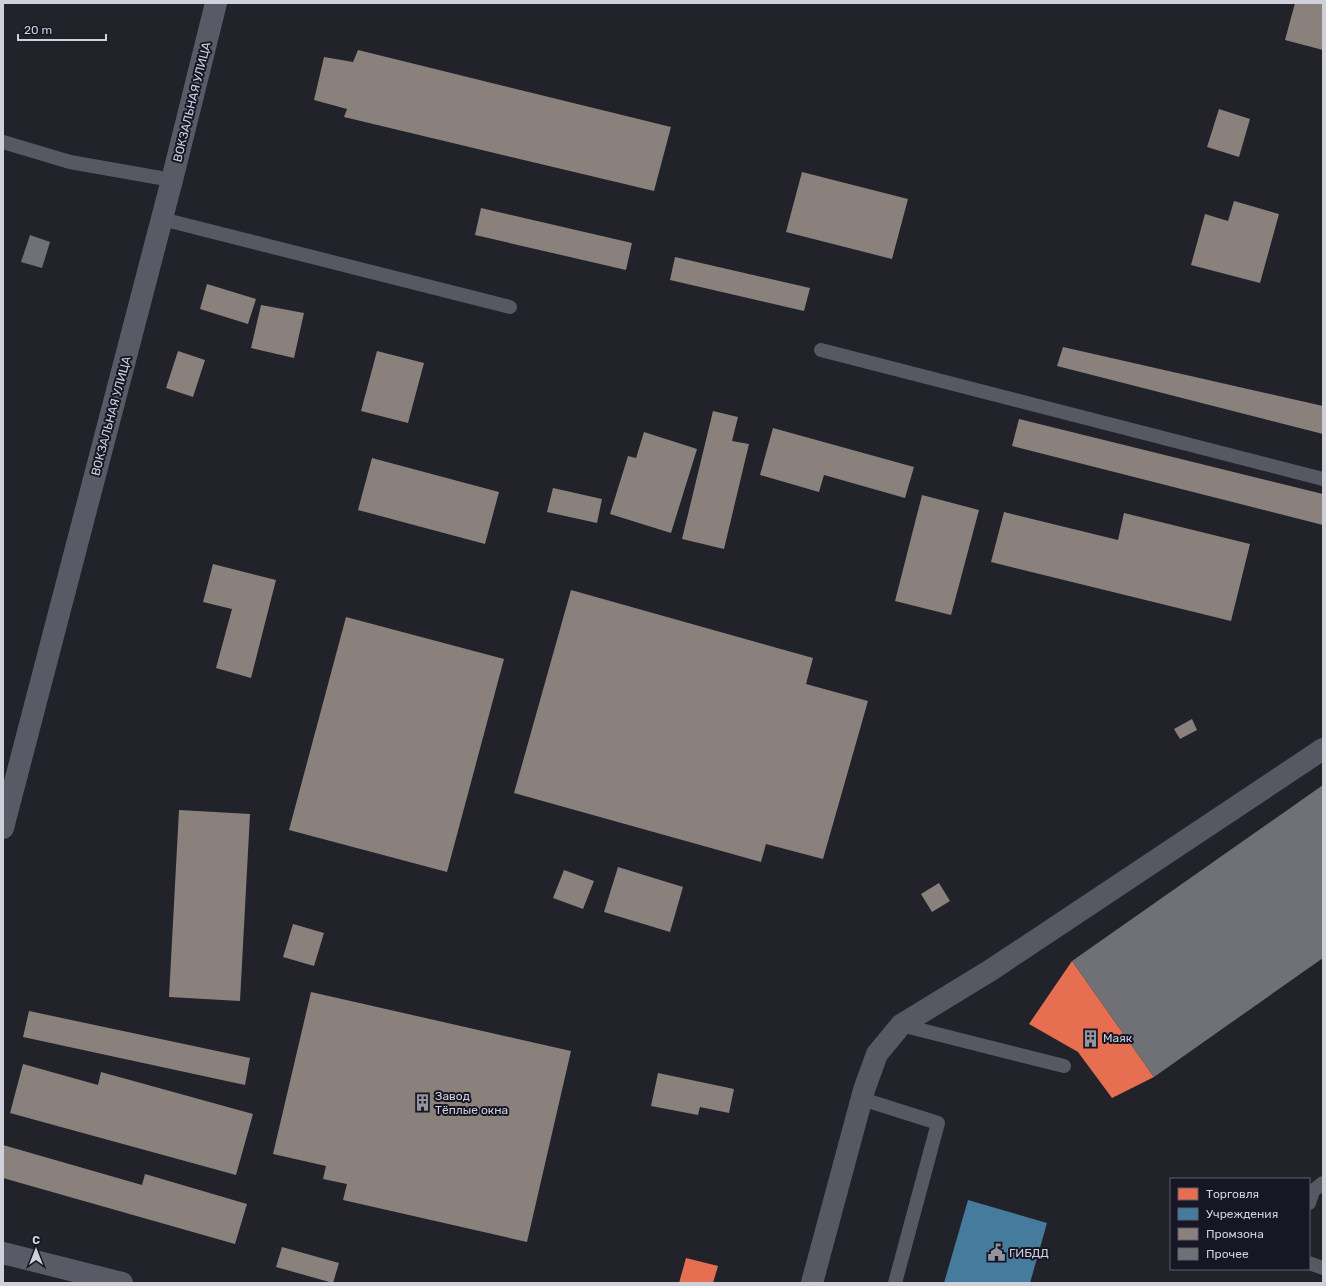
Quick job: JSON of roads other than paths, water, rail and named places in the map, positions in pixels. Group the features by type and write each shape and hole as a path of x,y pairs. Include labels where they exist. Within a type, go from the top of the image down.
{"street":[{"name":"ВОКЗАЛЬНАЯ УЛИЦА","path":"3,828 162,219 216,3"},
{"path":"812,1283 864,1090 877,1054 901,1025 991,970 1323,749"},
{"path":"3,1253 122,1283"}],"lane":[{"path":"3,142 70,162 172,180"},
{"path":"162,219 510,306"},
{"path":"822,350 1323,479"},
{"path":"901,1025 1064,1066"},
{"path":"862,1099 938,1123 895,1283"},
{"path":"1310,1200 1313,1191 1323,1183"},
{"path":"1310,1264 1323,1268"}],"place":[{"name":"Маяк","path":"1090,1038"},
{"name":"Завод Тёплые окна","path":"422,1103"},
{"name":"ГИБДД","path":"996,1253"}]}
